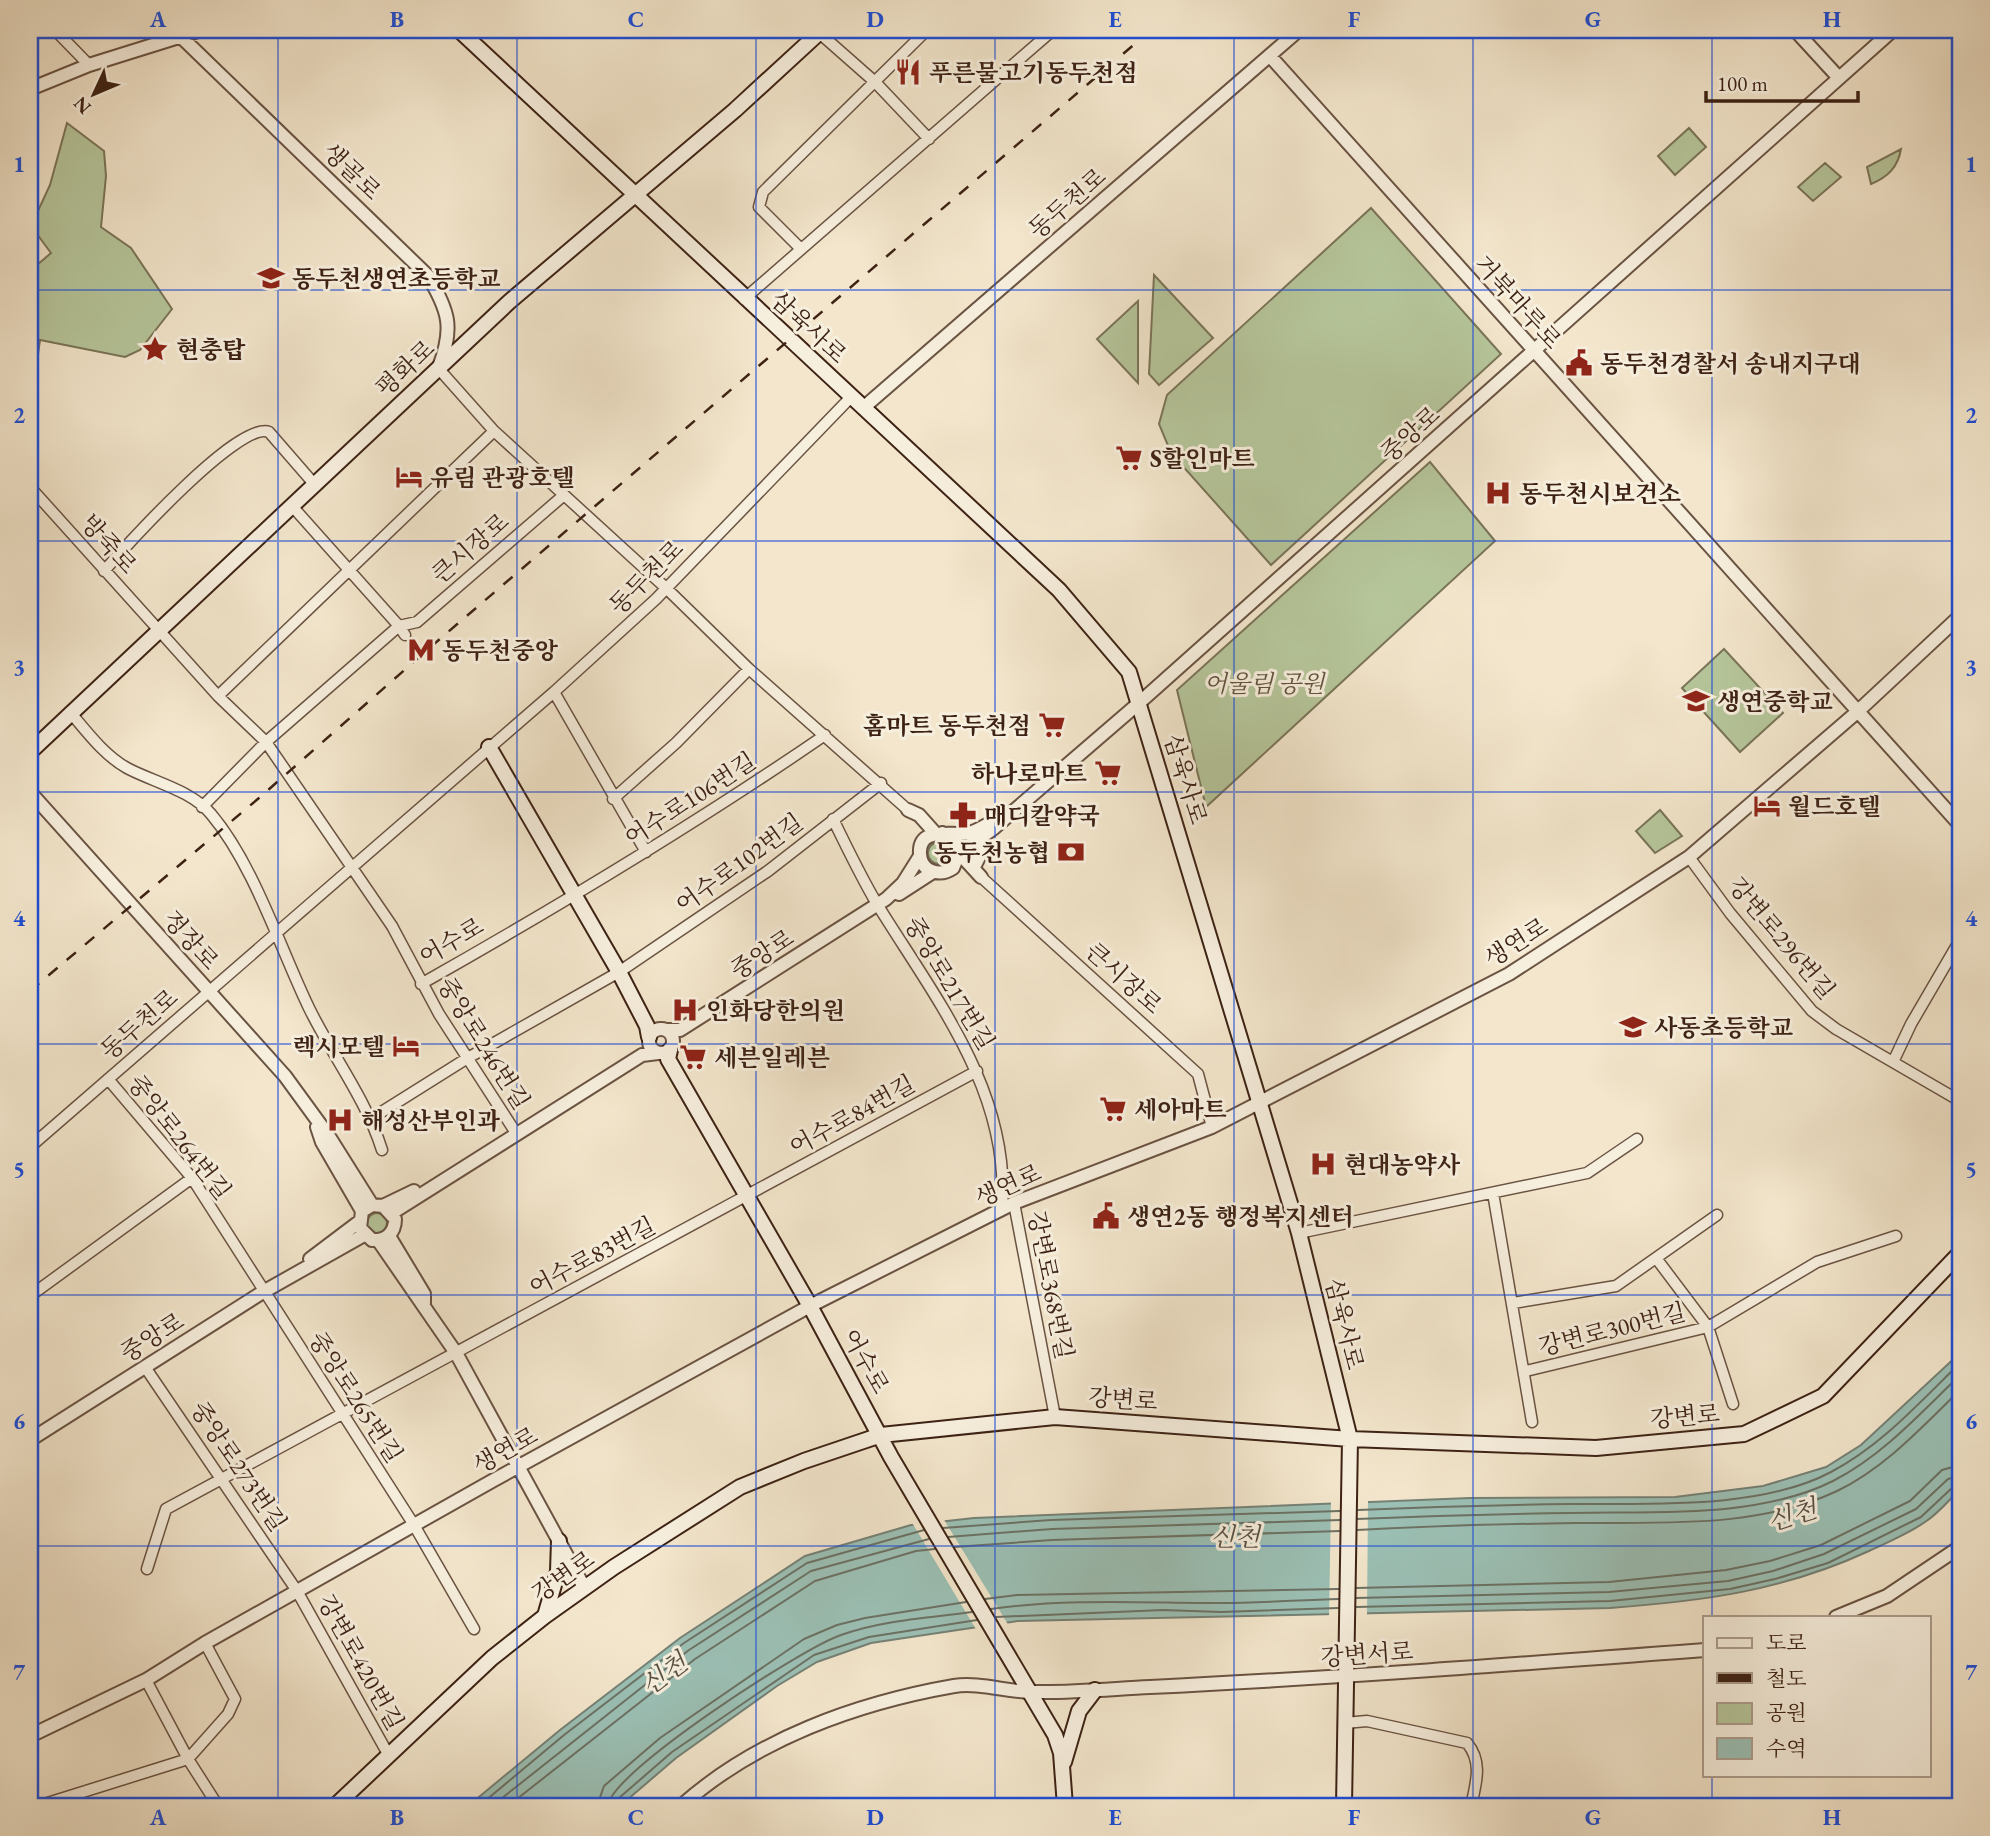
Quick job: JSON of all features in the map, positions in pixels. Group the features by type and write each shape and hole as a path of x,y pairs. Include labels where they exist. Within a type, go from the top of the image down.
{"main road":[{"name":"삼육사로","path":"459,30 744,299 1059,590 1102,636 1129,672 1299,1233 1350,1439 1344,1806"},
{"name":"평화로","path":"30,752 439,368 634,193 735,110 819,31"},
{"name":"어수로","path":"489,747 661,1041 810,1306 891,1457 1055,1735 1062,1767 1065,1806"},
{"name":"강변로","path":"335,1806 492,1658 584,1587 740,1488 804,1461 881,1435 1055,1417 1350,1439 1596,1448 1744,1434 1823,1396 1960,1253"},
{"path":"545,1616 558,1571 559,1541"},
{"path":"1062,1767 1079,1711 1095,1690"}],"street":[{"path":"55,30 89,65"},
{"path":"30,89 177,33 201,30"},
{"path":"801,249 759,207 763,192 927,30"},
{"path":"744,299 1054,30"},
{"name":"동두천로","path":"863,408 1299,30"},
{"path":"1795,30 1839,78"},
{"name":"중앙로","path":"1005,817 1139,703 1893,30"},
{"path":"819,31 875,82 929,139"},
{"name":"생골로","path":"177,33 428,276 446,311 450,333 439,368"},
{"name":"거북마루로","path":"1270,56 1856,713 1960,825"},
{"path":"439,368 494,431 666,588 749,669 881,783 919,824 934,835 956,842 960,853 978,872"},
{"name":"동두천로","path":"30,1147 554,692 666,588 851,397"},
{"path":"104,571 209,464 253,431 269,432 315,485"},
{"path":"218,696 494,431"},
{"name":"방죽로","path":"30,487 218,696 266,742"},
{"name":"큰시장로","path":"202,807 266,742 402,630 417,622 564,495"},
{"path":"292,506 402,630"},
{"name":"생연로","path":"30,1736 146,1680 205,1643 414,1525 810,1306 1008,1206 1212,1126 1508,974 1689,857 1856,713 1960,616"},
{"path":"613,799 676,743 749,669"},
{"path":"554,692 613,799 646,852"},
{"path":"70,712 106,753 125,767 192,798 210,813 253,882 310,1011 372,1118 382,1150"},
{"name":"어수로106번길","path":"576,896 720,807 825,735"},
{"path":"266,742 353,866"},
{"name":"어수로102번길","path":"372,1118 466,1059 619,972 768,871 881,783"},
{"name":"정장로","path":"30,792 285,1076 315,1120 322,1142 372,1215"},
{"path":"934,835 969,833 1005,817"},
{"path":"953,868 960,853 981,839 1005,817"},
{"path":"833,819 882,902"},
{"path":"882,902 903,883 934,835"},
{"path":"978,872 983,849 981,839"},
{"path":"920,856 924,866 933,872 944,873 953,868 967,868 978,872"},
{"name":"강변로296번길","path":"1689,857 1730,913 1812,1011 1836,1029 1960,1101"},
{"name":"중앙로246번길","path":"353,866 392,926 421,984 466,1059 516,1133"},
{"path":"882,902 893,898 933,872"},
{"name":"큰시장로","path":"978,872 1198,1074 1212,1126"},
{"name":"어수로","path":"421,984 576,896"},
{"name":"중앙로","path":"661,1041 882,902"},
{"name":"중앙로217번길","path":"882,902 956,1026 977,1071 995,1130 1008,1206"},
{"path":"1894,1062 1911,1024 1960,940"},
{"path":"516,1133 661,1041"},
{"name":"어수로84번길","path":"748,1196 977,1071"},
{"name":"중앙로264번길","path":"108,1079 192,1178 263,1292"},
{"name":"중앙로","path":"30,1440 298,1271 372,1215 454,1172 516,1133"},
{"path":"1299,1233 1587,1173 1637,1139"},
{"path":"30,1296 192,1178"},
{"path":"1493,1193 1526,1371 1532,1422"},
{"name":"어수로83번길","path":"147,1569 166,1509 748,1196"},
{"name":"강변로368번길","path":"1008,1206 1055,1417"},
{"path":"372,1215 411,1291 424,1304 456,1353 584,1587"},
{"path":"372,1215 395,1225 383,1238"},
{"path":"1513,1303 1616,1286 1717,1215"},
{"name":"강변로300번길","path":"1526,1371 1708,1327 1817,1262 1896,1236"},
{"path":"1656,1258 1708,1327"},
{"name":"중앙로265번길","path":"263,1292 414,1525 474,1629"},
{"name":"강변로300번길","path":"1708,1327 1733,1404"},
{"name":"중앙로273번길","path":"145,1367 223,1478 297,1591"},
{"path":"1839,1616 1887,1597 1960,1547"},
{"name":"강변로420번길","path":"297,1591 388,1754"},
{"path":"38,1806 188,1759 228,1714 235,1699 205,1643"},
{"name":"강변서로","path":"1031,1692 1346,1677 1703,1650"},
{"path":"146,1680 188,1759 218,1806"},
{"path":"681,1806 774,1744 804,1728 855,1710 958,1685 1031,1692"},
{"path":"1345,1723 1367,1721 1467,1743 1477,1760 1477,1779 1471,1806"}],"green space":[{"path":"67,123 104,151 106,176 101,227 131,248 172,309 140,350 125,357 40,340 30,410 30,271 51,253 31,226 50,185"},
{"path":"1689,128 1706,147 1675,175 1658,156"},
{"path":"1901,149 1891,171 1871,184 1867,167"},
{"path":"1825,163 1841,177 1813,201 1798,187"},
{"path":"1371,208 1501,354 1271,565 1171,453 1159,424 1167,395"},
{"path":"1154,275 1213,338 1159,385 1149,374"},
{"path":"1138,301 1138,383 1097,339"},
{"name":"어울림 공원","path":"1430,462 1495,541 1206,807 1177,690"},
{"path":"1724,649 1783,713 1740,752 1682,688"},
{"path":"1660,810 1682,836 1655,853 1636,831"},
{"path":"935,842 943,842 950,849 950,857 943,864 935,864 928,857 928,849"},
{"path":"377,1213 384,1216 387,1223 384,1230 377,1233 370,1230 367,1223 370,1216"}],"water":[{"name":"신천","path":"1960,1353 1960,1489 1935,1515 1912,1530 1837,1565 1805,1576 1742,1592 1678,1602 1610,1608 1018,1621 871,1643 817,1662 777,1686 676,1758 620,1806 468,1806 560,1730 680,1638 805,1556 911,1525 974,1518 1470,1498 1675,1497 1763,1486 1826,1467 1861,1445"}],"pier":[{"path":"1368,1499 1367,1617 1329,1619 1331,1501"},
{"path":"943,1518 1009,1626 977,1631 911,1521"}],"railway":[{"path":"30,991 259,798 434,644 1151,30"}],"place":[{"name":"푸른물고기동두천점","path":"908,72"},
{"name":"동두천생연초등학교","path":"271,278"},
{"name":"현충탑","path":"155,349"},
{"name":"동두천경찰서 송내지구대","path":"1579,363"},
{"name":"S할인마트","path":"1129,458"},
{"name":"유림 관광호텔","path":"409,477"},
{"name":"동두천시보건소","path":"1498,493"},
{"name":"동두천중앙","path":"421,650"},
{"name":"생연중학교","path":"1696,701"},
{"name":"홈마트 동두천점","path":"1052,725"},
{"name":"하나로마트","path":"1108,773"},
{"name":"월드호텔","path":"1767,806"},
{"name":"매디칼약국","path":"963,815"},
{"name":"동두천농협","path":"1071,852"},
{"name":"인화당한의원","path":"685,1010"},
{"name":"사동초등학교","path":"1633,1027"},
{"name":"렉시모텔","path":"406,1046"},
{"name":"세븐일레븐","path":"693,1057"},
{"name":"세아마트","path":"1113,1109"},
{"name":"해성산부인과","path":"340,1120"},
{"name":"현대농약사","path":"1323,1164"},
{"name":"생연2동 행정복지센터","path":"1106,1216"}]}
